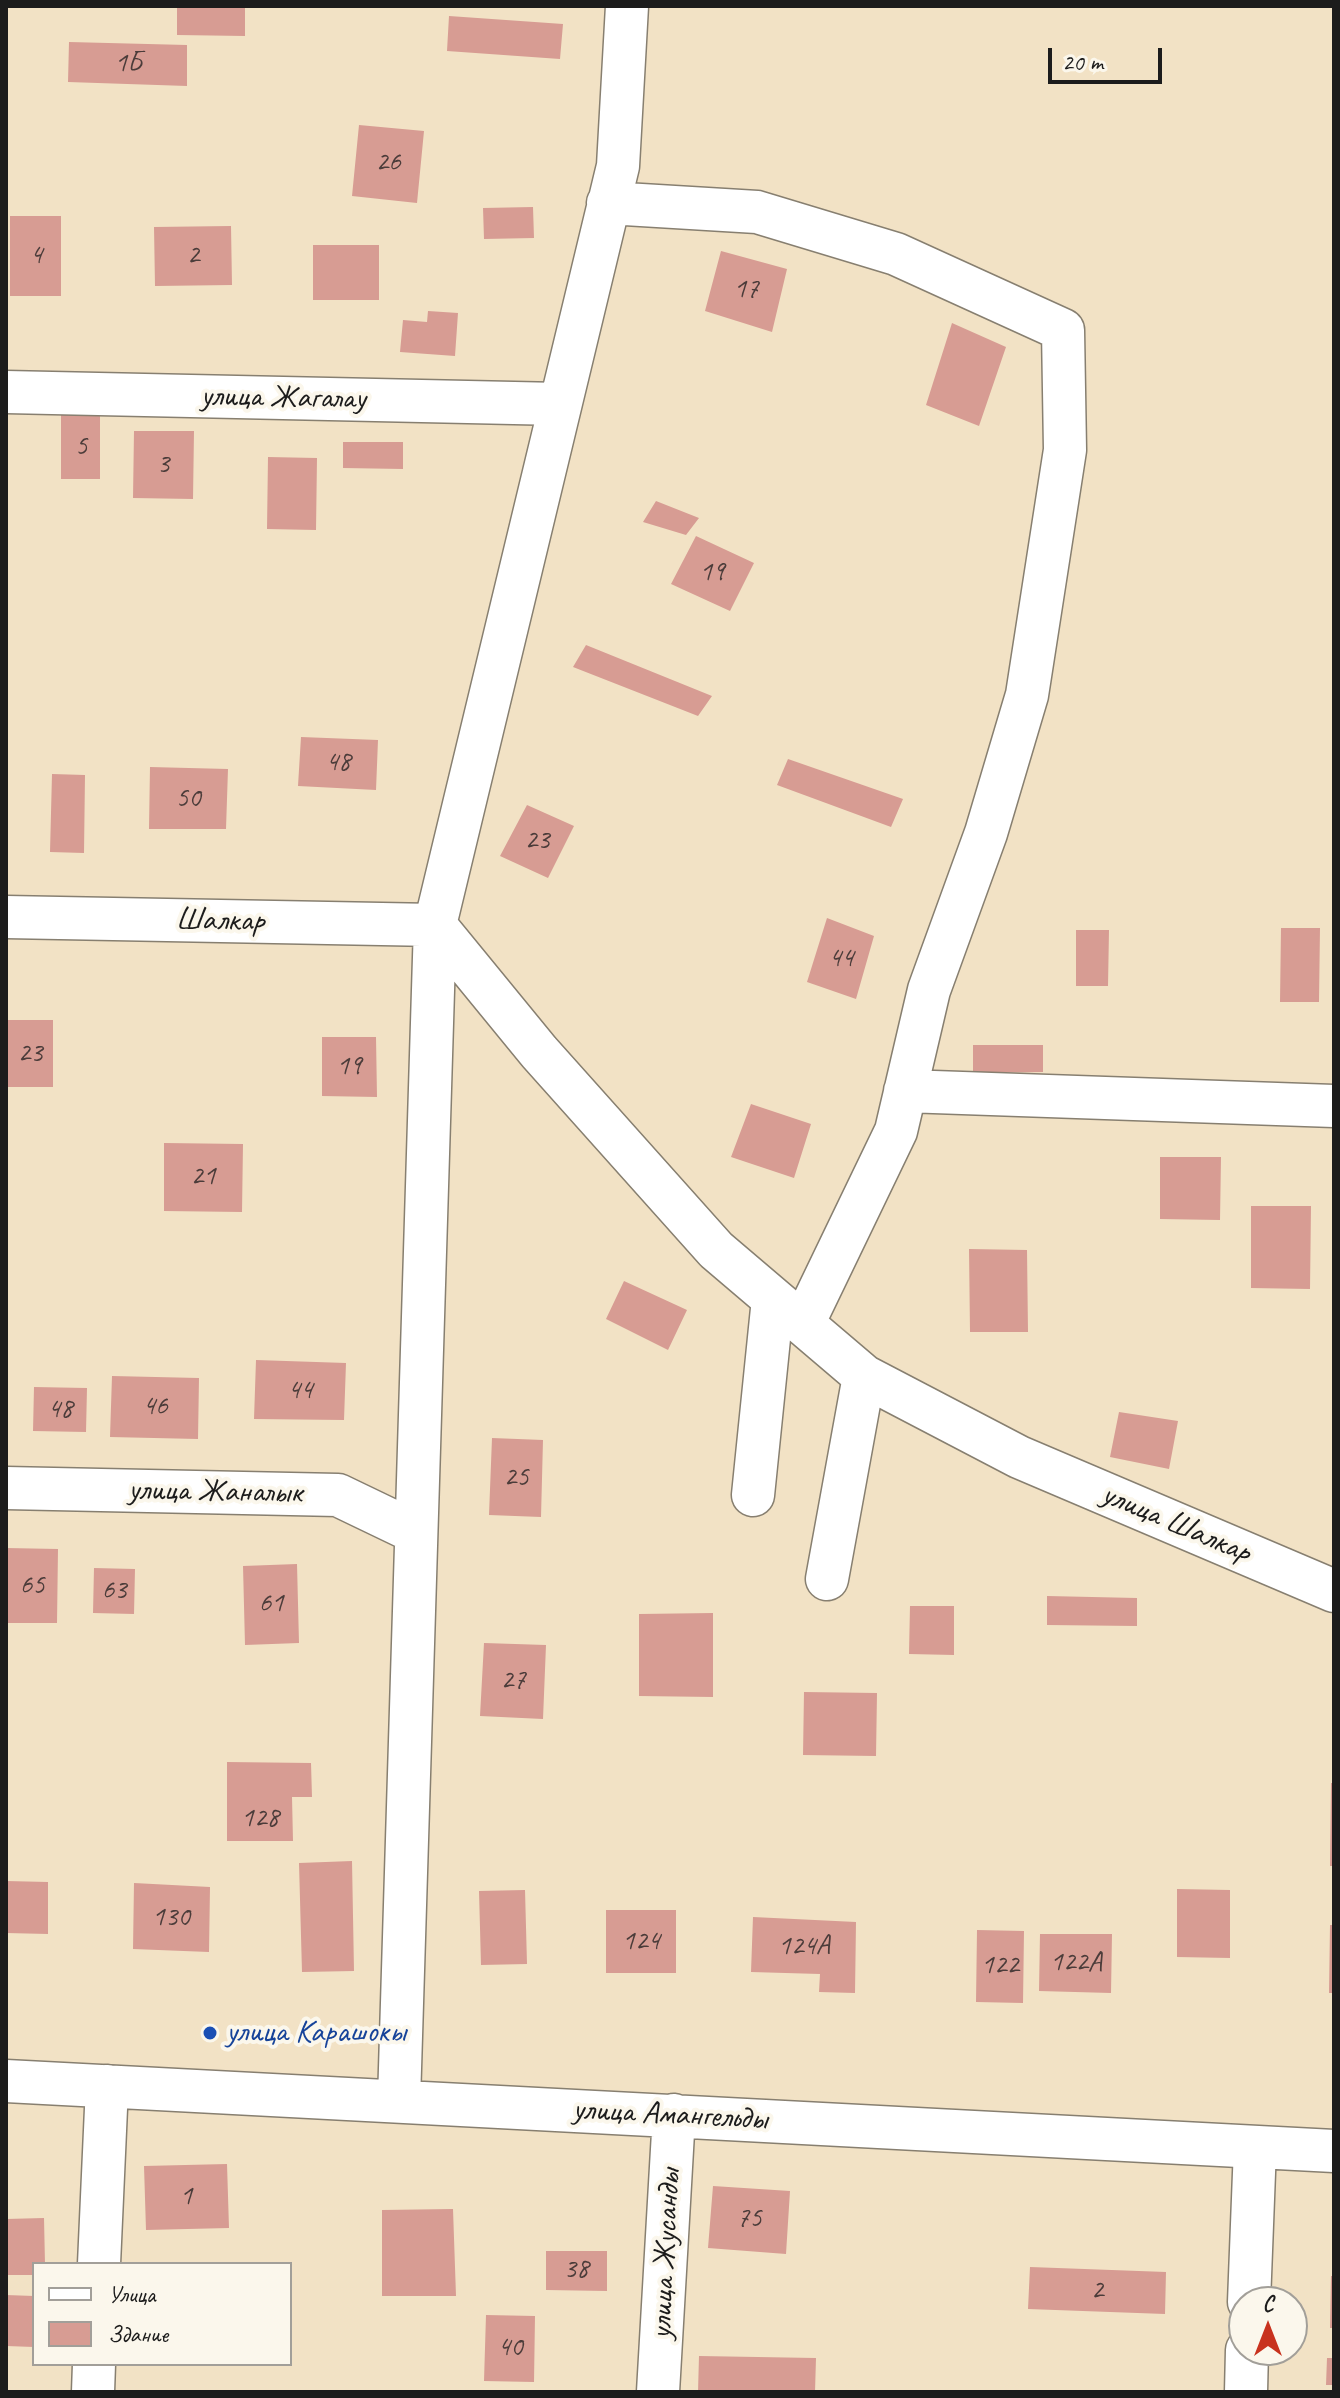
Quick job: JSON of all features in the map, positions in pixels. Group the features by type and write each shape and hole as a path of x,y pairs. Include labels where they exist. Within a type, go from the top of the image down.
{"street":[{"path":"399,2101 435,925 618,166 627,6"},
{"path":"608,203 757,212 896,254 1063,330 1065,450 1027,695 986,833 929,990 896,1131 788,1311 753,1495"},
{"name":"улица Жагалау","path":"6,392 560,404"},
{"name":"Шалкар","path":"6,917 435,925"},
{"name":"улица Шалкар","path":"435,925 539,1052 716,1250 864,1376 1019,1457 1334,1591"},
{"path":"905,1091 1334,1106"},
{"path":"827,1579 864,1376"},
{"name":"улица Жаналык","path":"6,1488 338,1495 415,1532"},
{"name":"улица Амангельды","path":"6,2081 1334,2151"},
{"path":"99,2262 107,2086"},
{"name":"улица Жусанды","path":"658,2392 674,2115"},
{"path":"1250,2286 1255,2147"},
{"path":"93,2392 94,2366"},
{"path":"1246,2392 1247,2366"}],"building":[{"path":"177,6 245,6 245,36 177,35"},
{"path":"449,16 563,24 560,59 447,51"},
{"path":"69,42 187,45 187,86 68,82"},
{"path":"359,125 424,131 417,203 352,196"},
{"path":"533,207 534,238 484,239 483,208"},
{"path":"10,216 61,216 61,296 10,296"},
{"path":"231,226 232,285 155,286 154,227"},
{"path":"313,245 379,245 379,300 313,300"},
{"path":"721,251 787,269 772,332 705,311"},
{"path":"428,311 458,313 455,356 400,352 403,320 427,322"},
{"path":"952,323 1006,347 979,426 926,405"},
{"path":"61,415 100,415 100,479 61,479"},
{"path":"134,431 194,431 193,499 133,498"},
{"path":"343,442 403,442 403,469 343,468"},
{"path":"268,457 317,458 316,530 267,529"},
{"path":"656,501 699,518 686,535 643,522"},
{"path":"696,536 754,563 730,611 671,584"},
{"path":"586,645 712,696 698,716 573,667"},
{"path":"301,737 378,740 376,790 298,786"},
{"path":"788,759 903,799 891,827 777,785"},
{"path":"150,767 228,769 226,829 149,829"},
{"path":"52,774 85,775 84,853 50,852"},
{"path":"527,805 574,826 548,878 500,856"},
{"path":"827,918 874,936 856,999 807,982"},
{"path":"1281,928 1320,928 1319,1002 1280,1002"},
{"path":"1076,930 1109,930 1108,986 1076,986"},
{"path":"6,1020 53,1020 53,1087 6,1087"},
{"path":"322,1037 376,1037 377,1097 322,1096"},
{"path":"973,1045 1043,1045 1043,1072 973,1073"},
{"path":"751,1104 811,1124 794,1178 731,1157"},
{"path":"164,1143 243,1144 242,1212 164,1211"},
{"path":"1160,1157 1221,1157 1220,1220 1160,1219"},
{"path":"1251,1206 1311,1206 1310,1289 1251,1288"},
{"path":"969,1249 1027,1250 1028,1332 970,1332"},
{"path":"624,1281 687,1310 668,1350 606,1319"},
{"path":"256,1360 346,1363 344,1420 254,1419"},
{"path":"112,1376 199,1378 198,1439 110,1437"},
{"path":"34,1387 87,1388 86,1432 33,1431"},
{"path":"1119,1412 1178,1421 1169,1469 1110,1457"},
{"path":"492,1438 543,1440 541,1517 489,1515"},
{"path":"6,1548 58,1549 57,1623 6,1623"},
{"path":"297,1564 299,1643 245,1645 243,1566"},
{"path":"94,1568 135,1569 134,1614 93,1613"},
{"path":"1047,1596 1137,1598 1137,1626 1047,1625"},
{"path":"910,1606 954,1606 954,1655 909,1654"},
{"path":"713,1613 713,1697 639,1696 639,1614"},
{"path":"484,1643 546,1645 543,1719 480,1716"},
{"path":"804,1692 877,1693 876,1756 803,1755"},
{"path":"227,1762 311,1763 312,1797 292,1797 293,1841 227,1841"},
{"path":"1331,1783 1334,1783 1334,1866 1330,1866"},
{"path":"352,1861 354,1971 302,1972 299,1863"},
{"path":"6,1881 48,1882 48,1934 6,1933"},
{"path":"134,1883 210,1887 209,1952 133,1949"},
{"path":"1177,1889 1230,1890 1230,1958 1177,1957"},
{"path":"525,1890 527,1964 481,1965 479,1891"},
{"path":"606,1910 676,1910 676,1973 606,1973"},
{"path":"753,1917 856,1922 855,1993 819,1992 820,1974 751,1972"},
{"path":"1330,1925 1334,1925 1334,1993 1329,1993"},
{"path":"977,1930 1024,1931 1023,2003 976,2002"},
{"path":"1040,1934 1112,1934 1111,1993 1039,1991"},
{"path":"227,2164 229,2228 146,2230 144,2166"},
{"path":"713,2186 790,2191 786,2254 708,2248"},
{"path":"453,2209 456,2296 382,2296 382,2210"},
{"path":"44,2218 45,2262 32,2262 32,2275 6,2275 6,2219"},
{"path":"546,2251 607,2251 607,2291 546,2290"},
{"path":"1030,2267 1166,2272 1165,2314 1028,2309"},
{"path":"1331,2276 1334,2276 1334,2328 1330,2328"},
{"path":"6,2295 32,2296 32,2347 6,2346"},
{"path":"486,2315 535,2316 534,2382 484,2381"},
{"path":"699,2356 816,2358 815,2392 698,2392"},
{"path":"1327,2358 1334,2358 1334,2385 1326,2385"}],"place":[{"name":"улица Карашокы","path":"210,2033"}]}
